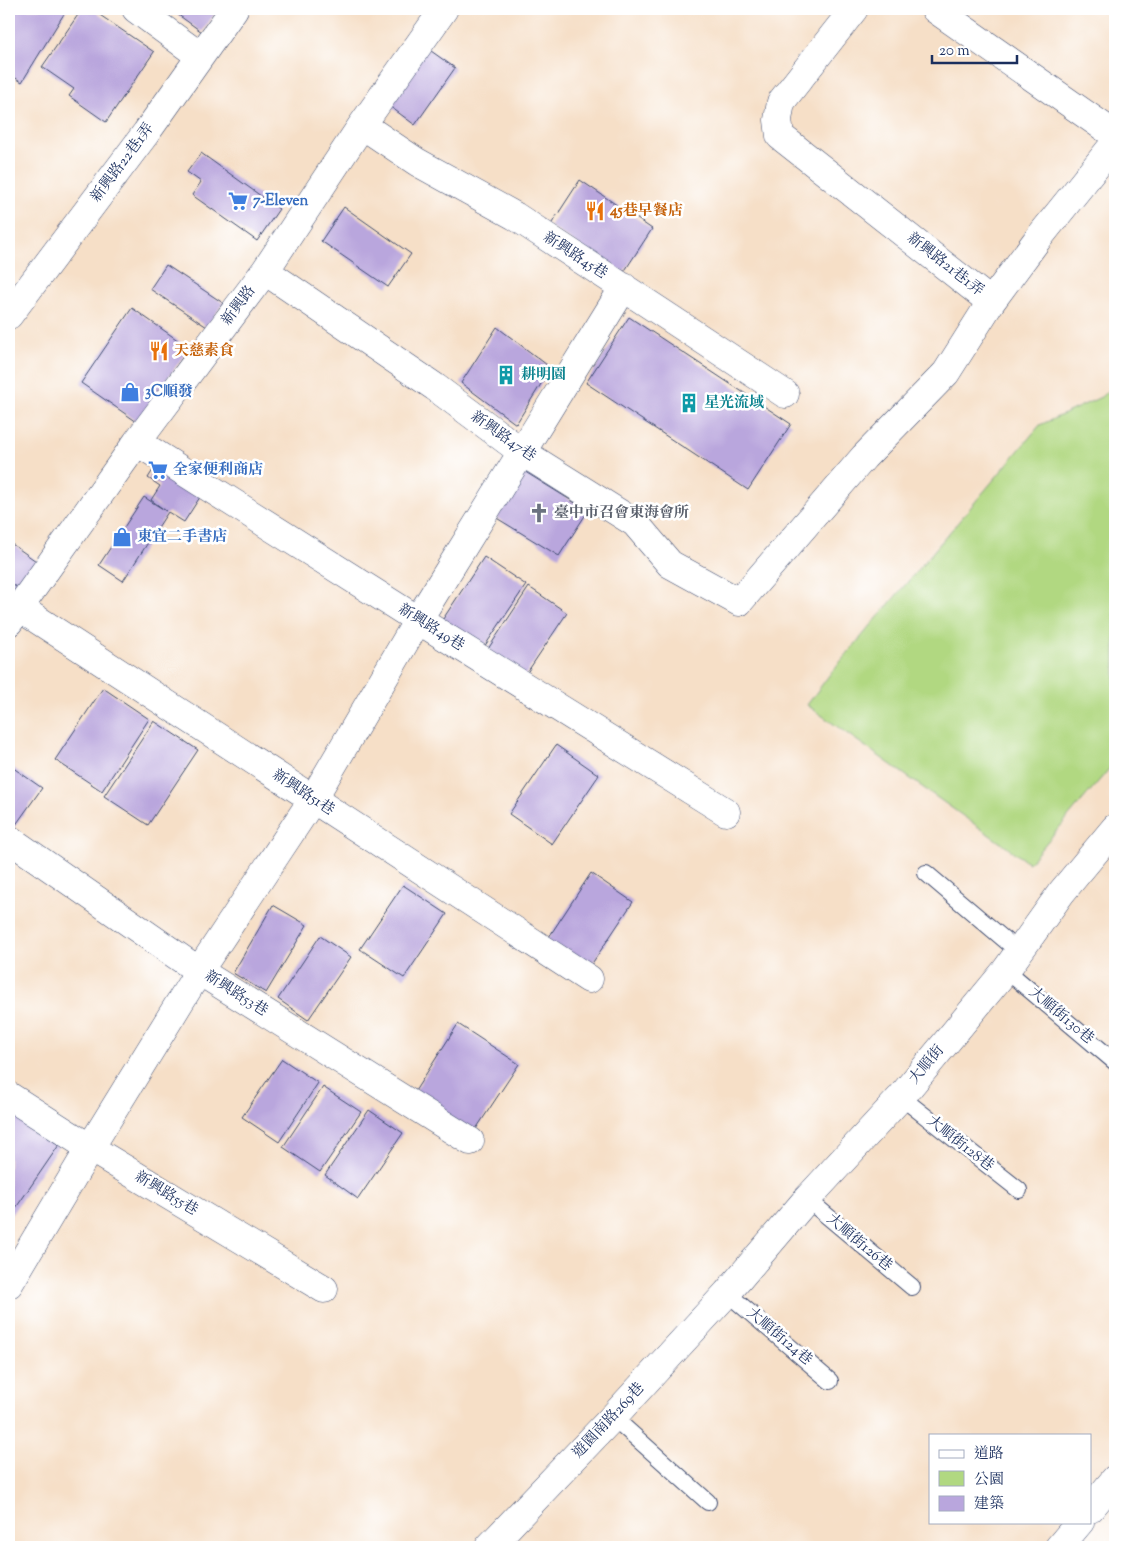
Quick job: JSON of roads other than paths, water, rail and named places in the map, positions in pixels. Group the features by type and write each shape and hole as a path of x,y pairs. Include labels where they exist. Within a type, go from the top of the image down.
{"street":[{"path":"136,9 200,56"},
{"name":"新興路22巷1弄","path":"9,315 146,133 234,9"},
{"name":"新興路","path":"13,614 137,442 265,272 362,125 444,9"},
{"name":"新興路21巷1弄","path":"739,602 864,457 946,373 991,302 780,136 778,120 781,102 854,9"},
{"path":"935,9 1115,135"},
{"name":"新興路45巷","path":"362,125 417,162 515,216 784,394"},
{"path":"991,302 1037,240 1115,143"},
{"name":"新興路47巷","path":"265,272 435,387 522,452 635,522 670,564 739,602"},
{"path":"9,1284 199,971 313,799 418,620 624,287"},
{"name":"新興路49巷","path":"137,442 726,812"},
{"name":"新興路51巷","path":"13,614 313,799 589,979"},
{"name":"大順街","path":"727,1293 806,1199 900,1097 1012,961 1062,892 1114,831"},
{"name":"新興路53巷","path":"9,839 199,971 470,1141"},
{"name":"新興路55巷","path":"9,1096 90,1148 324,1289"},
{"name":"遊園南路269巷","path":"489,1547 613,1417 727,1293"},
{"path":"1092,1507 1115,1478"},
{"path":"1059,1547 1078,1524"}],"lane":[{"name":"大順街130巷","path":"926,873 1115,1062"},
{"name":"大順街128巷","path":"900,1097 1019,1190"},
{"name":"大順街126巷","path":"806,1199 912,1287"},
{"name":"大順街124巷","path":"727,1293 830,1381"},
{"path":"613,1417 708,1502"}],"place":[{"name":"7-Eleven","path":"238,201"},
{"name":"45巷早餐店","path":"595,211"},
{"name":"天慈素食","path":"159,351"},
{"name":"耕明園","path":"506,375"},
{"name":"3C順發","path":"130,392"},
{"name":"星光流域","path":"689,403"},
{"name":"全家便利商店","path":"158,470"},
{"name":"臺中市召會東海會所","path":"539,513"},
{"name":"東宜二手書店","path":"122,537"}]}
